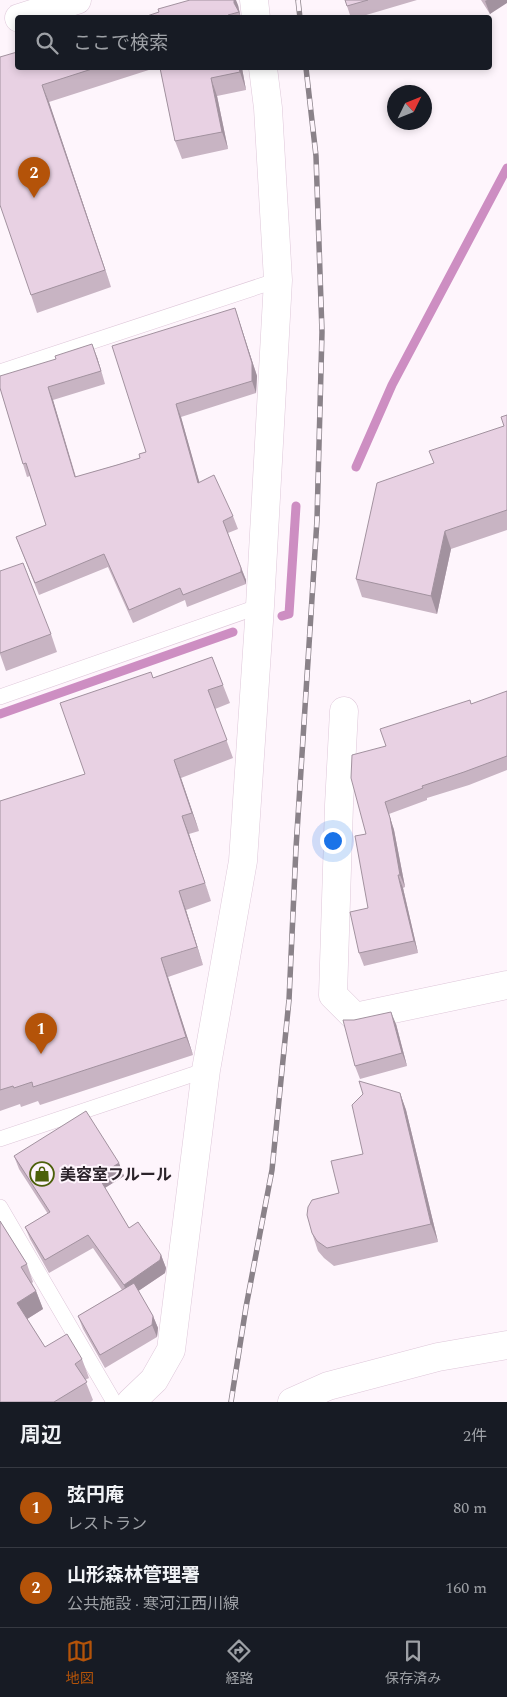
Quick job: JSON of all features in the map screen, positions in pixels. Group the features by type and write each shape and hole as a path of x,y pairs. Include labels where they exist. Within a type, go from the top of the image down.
{"street":[{"path":"28,15 77,0"},
{"path":"254,0 256,15"},
{"path":"0,23 15,19"},
{"path":"131,1402 154,1380 171,1350 206,1070 243,861 260,606 278,280 268,108 262,70"},
{"path":"344,711 332,995 355,1017 507,985"},
{"path":"292,1402 328,1386 438,1357 507,1345"}],"lane":[{"path":"0,372 278,280"},
{"path":"0,697 260,606"},
{"path":"0,1139 206,1070"},
{"path":"0,1207 114,1402"}],"building":[{"path":"190,0 234,0 239,12 228,15 150,15 159,12 158,9"},
{"path":"345,0 368,0 347,6"},
{"path":"15,53 15,70 89,70 42,85 105,270 31,295 0,205 0,57"},
{"path":"160,70 240,70 240,72 211,78 222,132 175,141"},
{"path":"235,308 252,363 252,381 176,404 198,483 214,475 233,516 223,521 241,572 183,595 180,588 129,610 104,554 35,583 16,537 46,525 26,463 23,464 0,388 0,376 56,359 55,356 92,344 101,371 48,387 75,477 117,465 140,458 139,454 146,452 112,346"},
{"path":"507,415 507,510 445,531 431,596 356,579 377,483 434,463 429,451 504,426 501,417"},
{"path":"23,563 51,634 0,653 0,571"},
{"path":"212,657 223,685 208,690 227,740 174,760 192,813 182,816 205,883 179,891 197,947 161,958 186,1037 33,1087 32,1082 0,1090 0,801 85,774 60,703 151,672 153,678"},
{"path":"507,691 507,756 422,786 423,788 385,802 390,818 400,875 398,875 414,941 359,953 350,912 368,908 355,836 366,834 351,778 352,755 386,746 380,729 470,700 471,704"},
{"path":"391,1012 402,1053 355,1066 343,1020 354,1020"},
{"path":"359,1081 400,1093 431,1224 327,1248 317,1241 312,1233 307,1215 308,1207 312,1200 339,1193 331,1161 363,1154 352,1105 363,1094"},
{"path":"86,1111 119,1163 98,1176 129,1228 138,1222 161,1255 160,1260 124,1285 88,1235 45,1260 25,1227 50,1212 14,1156"},
{"path":"0,1221 27,1264 21,1267 36,1291 17,1303 45,1347 67,1334 82,1359 75,1364 87,1382 54,1402 0,1402"},
{"path":"134,1283 153,1316 152,1325 100,1355 78,1316"}],"waterway":[{"path":"356,467 392,385 507,168"},
{"path":"282,616 289,614 296,506"},
{"path":"0,714 233,632"}],"railway":[{"path":"298,0 300,15"},
{"path":"231,1402 246,1307 272,1170 289,1000 296,848 317,520 322,332 316,156 306,70"}],"place":[{"name":"山形森林管理署","path":"34,198"},
{"name":"弦円庵","path":"41,1054"},
{"name":"美容室フルール","path":"42,1174"}]}
